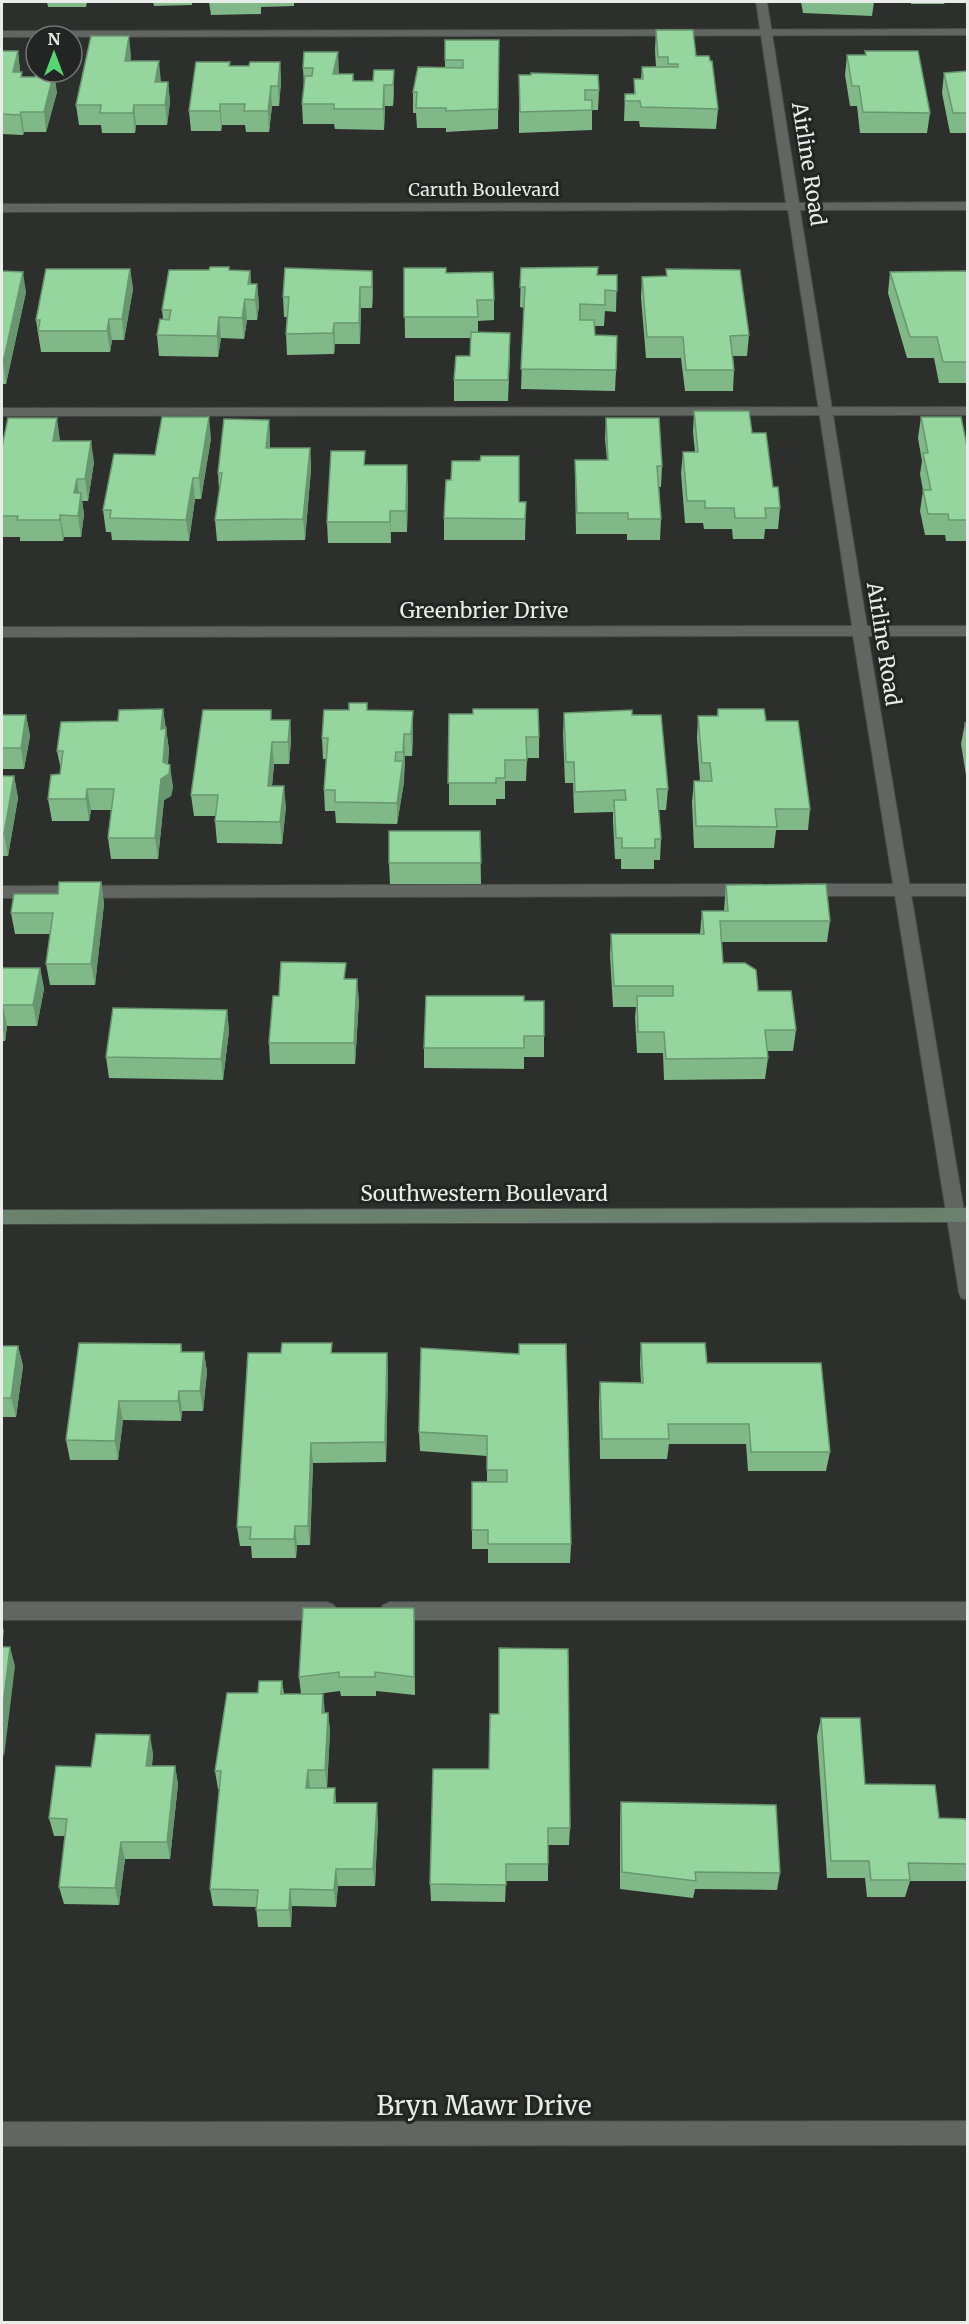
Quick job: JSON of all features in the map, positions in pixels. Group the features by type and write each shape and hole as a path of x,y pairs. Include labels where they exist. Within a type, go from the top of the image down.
{"street":[{"name":"Airline Road","path":"761,2 795,206 901,890 961,1215 968,1293"},
{"path":"2,34 968,32"},
{"name":"Caruth Boulevard","path":"2,208 968,206"},
{"path":"2,412 968,411"},
{"name":"Greenbrier Drive","path":"2,632 968,631"},
{"path":"2,892 769,890"},
{"path":"793,890 968,890"},
{"name":"Southwestern Boulevard","path":"2,1216 961,1215"},
{"path":"2,1611 347,1611"},
{"path":"371,1611 968,1611"},
{"name":"Bryn Mawr Drive","path":"2,2134 968,2133"}],"building":[{"path":"656,30 693,30 696,56 709,56 712,61 718,109 641,107 640,101 625,101 625,94 635,94 634,79 643,79 642,67 678,67 678,64 668,64 668,57 658,57"},
{"path":"91,36 129,36 125,61 159,61 155,82 168,82 165,105 134,105 133,113 100,113 101,105 76,105 81,84 84,84 84,68"},
{"path":"445,40 499,40 498,109 446,111 446,108 416,108 417,92 413,92 418,67 463,68 463,60 445,60"},
{"path":"2,51 18,51 13,72 22,72 21,77 24,77 24,84 51,84 44,112 21,112 20,115 2,114"},
{"path":"865,51 918,51 930,113 863,112 859,86 852,86 847,55 866,55"},
{"path":"304,52 338,52 333,74 353,74 353,81 373,81 374,70 394,70 393,85 384,85 383,109 334,109 334,104 302,104 305,76 312,76 313,68 303,68"},
{"path":"196,62 230,62 229,66 249,66 250,62 280,62 278,86 271,86 268,111 244,111 245,104 220,104 220,111 189,111"},
{"path":"968,71 968,113 953,113 944,73"},
{"path":"531,73 598,75 599,90 585,90 585,100 592,100 592,110 520,112 519,75 531,75"},
{"path":"210,267 229,267 229,270 250,271 248,284 257,284 255,300 245,299 242,318 219,317 217,336 157,335 160,319 169,320 171,310 162,310 169,270 209,270"},
{"path":"598,267 597,275 617,275 617,291 605,290 605,305 580,304 580,320 594,320 595,335 617,336 616,370 521,369 525,287 520,287 521,268"},
{"path":"285,268 372,271 372,287 360,287 359,323 334,323 333,333 286,334 289,297 283,297"},
{"path":"404,268 446,268 446,273 493,272 494,300 477,300 478,317 404,317"},
{"path":"46,269 130,269 122,319 109,319 107,331 38,331 40,320 36,320"},
{"path":"666,269 740,270 749,335 730,336 734,370 686,370 683,337 647,337 642,277 667,276"},
{"path":"2,271 23,272 3,363 2,363"},
{"path":"966,271 968,276 968,362 943,362 937,337 910,337 890,272"},
{"path":"471,332 510,333 508,380 454,380 456,356 470,356"},
{"path":"694,411 749,411 752,433 766,433 773,487 778,487 780,508 765,508 766,518 735,518 734,508 705,508 705,501 687,501 683,452 698,452"},
{"path":"162,417 209,417 199,478 193,478 186,520 110,518 111,510 103,510 114,454 155,455"},
{"path":"921,417 961,417 968,451 968,520 949,520 948,514 928,514 923,490 931,490 923,453 928,453"},
{"path":"8,418 57,418 53,441 91,441 85,479 77,479 74,493 81,493 78,516 60,515 60,520 17,520 18,516 2,516 2,447"},
{"path":"606,418 659,418 662,466 657,466 661,519 628,519 628,513 577,513 575,460 608,460"},
{"path":"224,419 269,420 266,448 310,448 303,519 215,520 222,473 218,473"},
{"path":"331,451 365,451 364,465 407,465 406,511 390,511 390,522 327,522"},
{"path":"481,456 519,456 519,502 526,502 525,519 444,518 446,480 451,480 452,461 480,461"},
{"path":"349,703 367,703 367,710 413,711 411,734 404,734 403,752 396,752 395,761 403,761 397,803 335,802 335,790 324,790 328,738 322,738 324,710 349,710"},
{"path":"163,709 161,729 166,728 163,762 170,765 169,774 161,779 155,838 108,838 114,789 87,789 86,799 48,799 51,775 60,774 63,751 57,751 61,722 118,721 119,710"},
{"path":"473,709 538,709 539,737 526,737 527,760 505,760 505,778 496,778 496,783 448,783 449,714 473,714"},
{"path":"718,709 764,709 766,721 798,721 810,809 775,809 777,827 696,826 694,781 712,781 710,763 702,763 698,716 718,716"},
{"path":"203,710 271,710 271,720 290,720 288,742 272,742 268,786 284,786 280,822 215,821 218,795 191,795"},
{"path":"632,710 632,715 661,715 668,789 657,789 661,839 655,839 655,848 622,848 622,838 616,838 614,800 626,800 625,790 575,792 574,762 566,762 564,713"},
{"path":"2,715 26,715 21,748 2,748"},
{"path":"965,723 968,723 968,740"},
{"path":"2,776 14,776 4,834 2,834"},
{"path":"389,831 480,831 481,863 389,863"},
{"path":"59,882 101,882 91,964 46,964 53,913 11,913 14,894 58,894"},
{"path":"826,884 830,921 720,921 723,963 745,963 756,970 758,991 791,991 796,1030 765,1030 768,1058 666,1059 664,1032 638,1032 637,996 673,996 673,986 614,986 611,934 704,934 702,911 728,911 726,885"},
{"path":"281,962 346,963 344,979 357,979 354,1043 269,1043 273,996 279,996"},
{"path":"2,968 40,968 33,1005 3,1005 2,1014"},
{"path":"426,996 524,996 524,1001 544,1001 544,1036 524,1036 524,1048 424,1048"},
{"path":"113,1008 227,1010 221,1059 106,1057"},
{"path":"79,1343 181,1344 181,1352 204,1352 200,1391 179,1391 178,1401 119,1401 115,1441 66,1440"},
{"path":"282,1343 332,1343 331,1353 387,1353 385,1442 311,1443 308,1526 295,1526 294,1539 250,1539 251,1527 237,1527 248,1353 281,1353"},
{"path":"641,1343 705,1343 707,1363 821,1363 830,1452 751,1452 749,1424 668,1424 669,1439 602,1439 600,1382 643,1383"},
{"path":"519,1344 566,1344 571,1544 488,1544 488,1530 472,1530 472,1482 507,1482 507,1470 487,1470 487,1436 419,1432 421,1348 519,1354"},
{"path":"2,1346 18,1346 11,1398 2,1398"},
{"path":"303,1608 414,1608 414,1677 375,1672 375,1677 339,1677 339,1672 299,1677"},
{"path":"2,1647 10,1647 2,1714"},
{"path":"499,1648 568,1649 570,1828 548,1828 548,1864 506,1864 506,1885 430,1884 433,1769 489,1769 490,1714 499,1714"},
{"path":"259,1681 282,1681 281,1694 323,1694 322,1713 328,1713 325,1770 308,1770 306,1788 335,1788 334,1803 377,1803 373,1869 336,1869 334,1890 290,1889 289,1910 256,1910 258,1890 210,1889 221,1771 215,1771 227,1693 258,1693"},
{"path":"821,1718 860,1718 865,1784 935,1785 939,1818 966,1819 968,1864 908,1863 910,1880 871,1880 869,1861 831,1861"},
{"path":"96,1734 150,1735 146,1766 175,1766 167,1842 121,1842 115,1888 59,1887 67,1819 49,1818 56,1766 91,1767"},
{"path":"621,1802 776,1805 780,1873 695,1872 696,1881 622,1872"}]}
